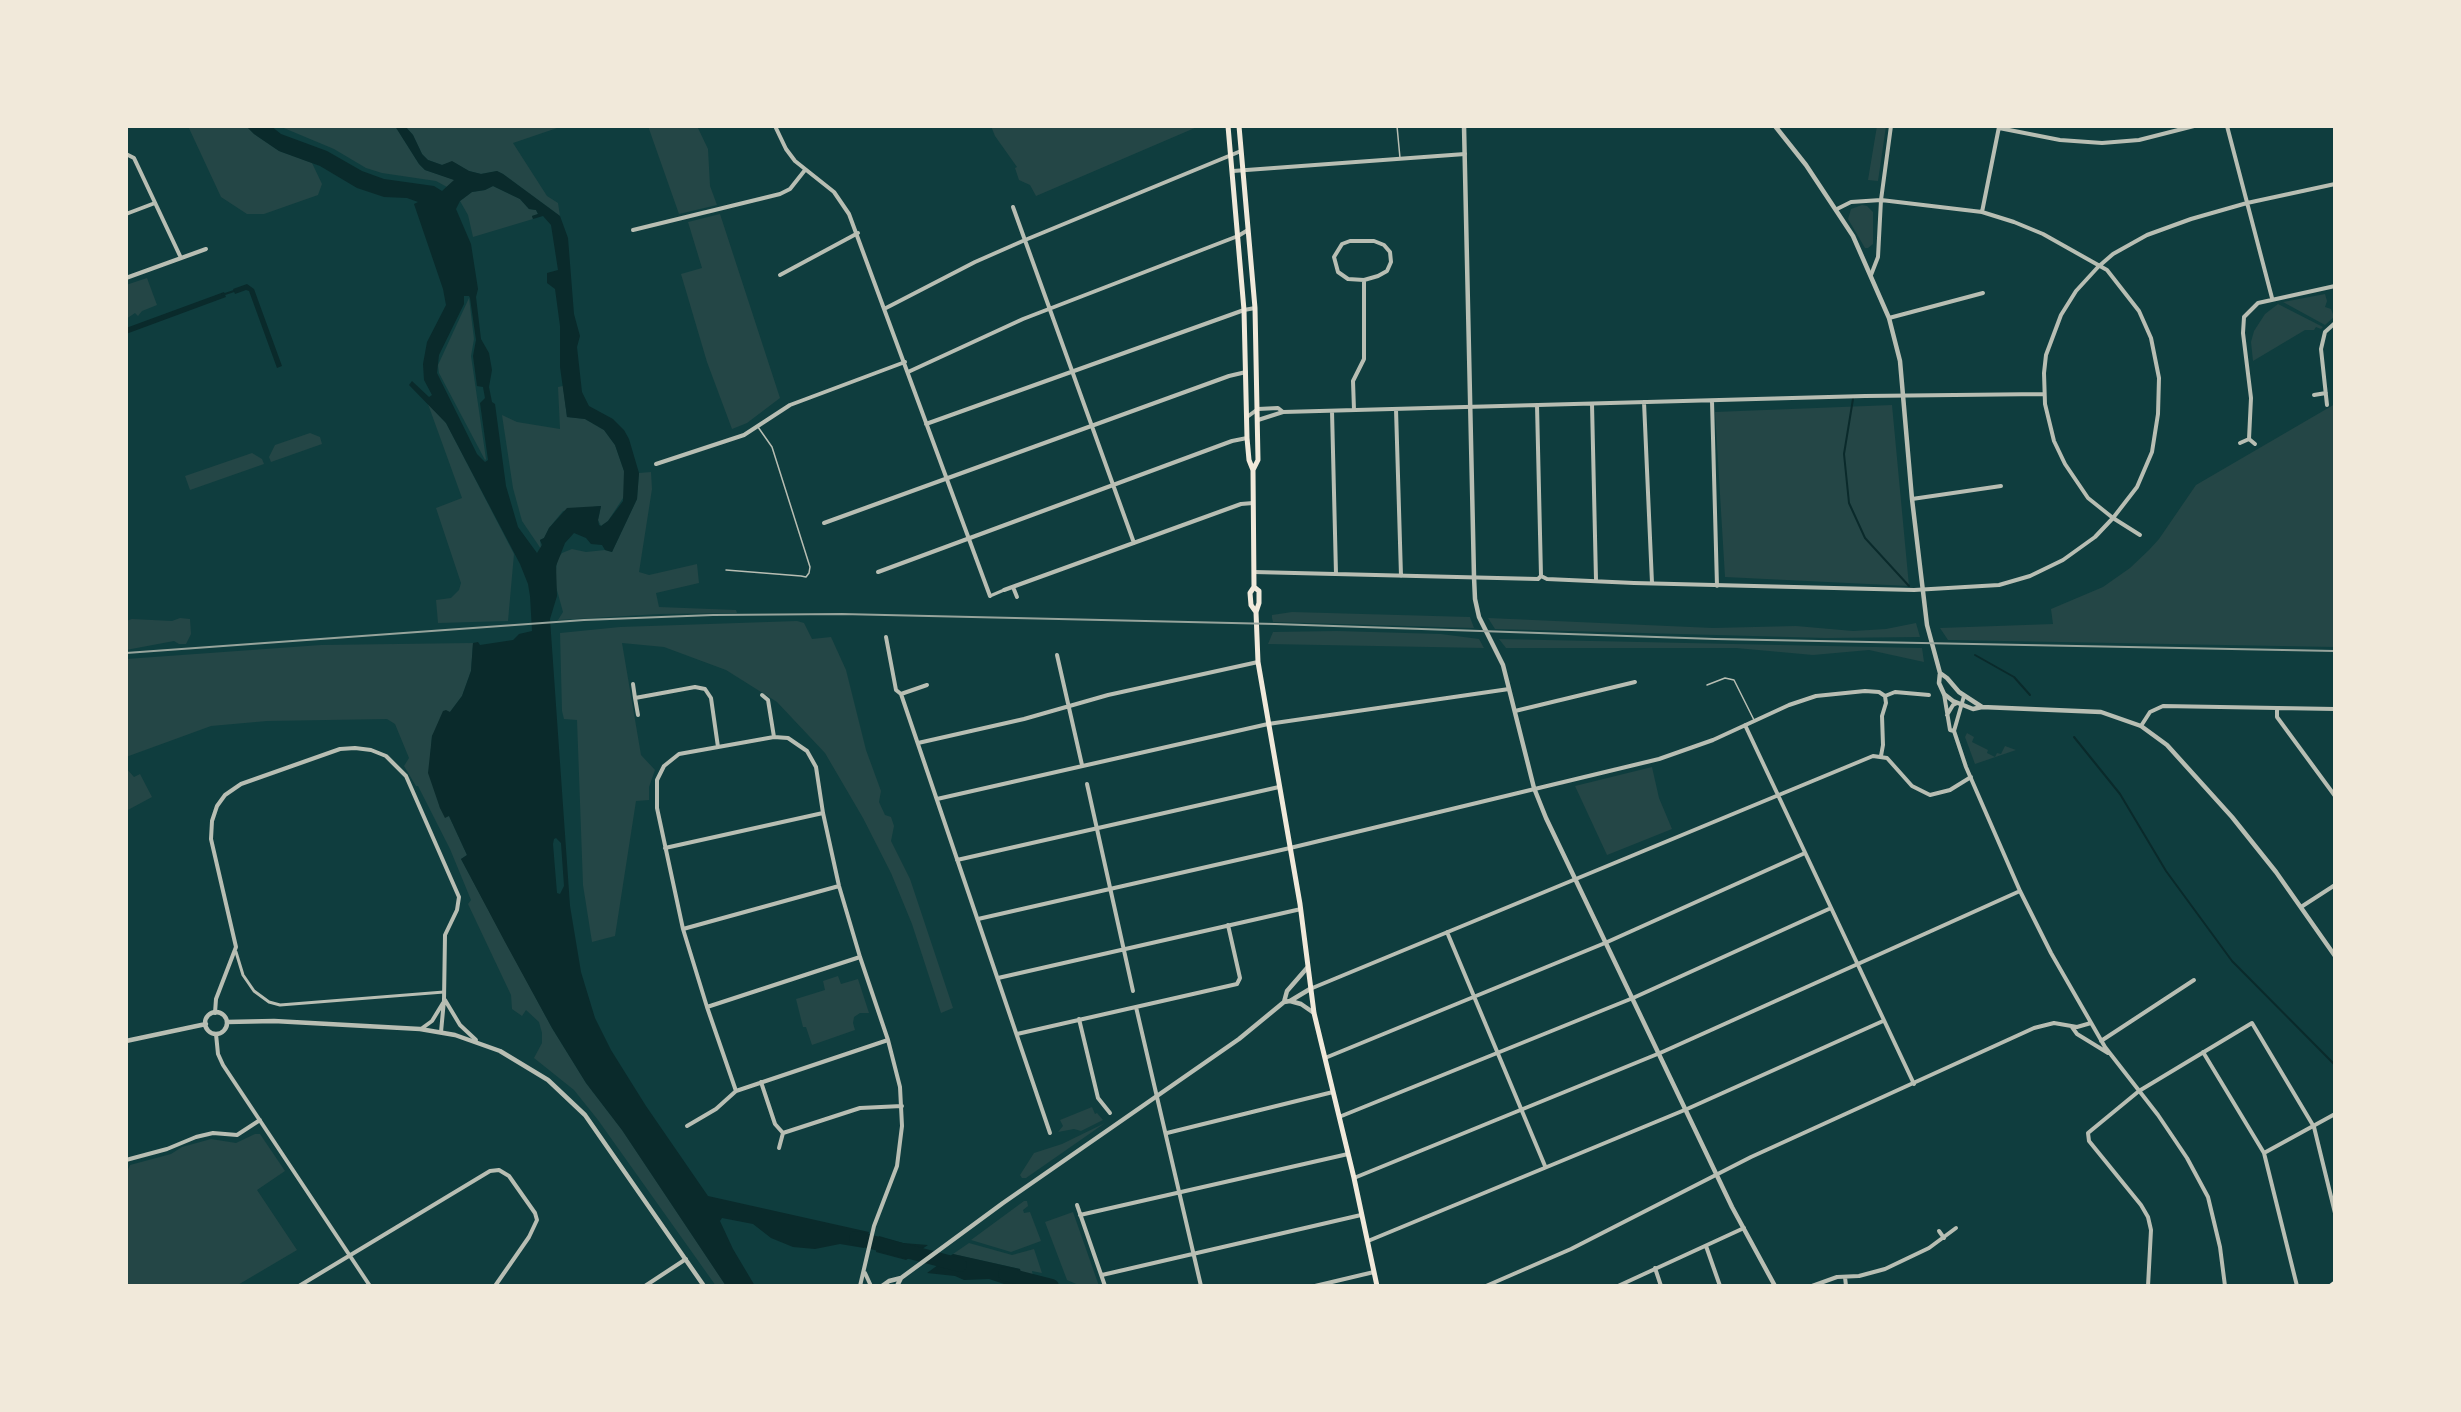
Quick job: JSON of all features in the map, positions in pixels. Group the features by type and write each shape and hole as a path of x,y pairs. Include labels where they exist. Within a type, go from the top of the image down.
{"main road":[{"path":"1228,126 1244,310 1247,438 1249,460 1253,470 1254,587 1259,591 1256,612 1258,662 1301,909 1314,1013 1354,1178 1377,1286"},
{"path":"1239,126 1255,309 1258,460 1253,470"},
{"path":"2331,1286 2335,1283"}],"street":[{"path":"775,126 786,149 843,202 858,233 990,596 1241,504 1254,502"},
{"path":"1464,126 1474,577 1479,617 1503,665 1534,788 1605,943 1717,1175 1775,1286"},
{"path":"1775,126 1837,209 1853,236 1889,318 1900,361 1912,499 1927,625 1940,674 1939,683 1944,694 1950,730 1954,731"},
{"path":"1871,275 1878,257 1881,200 1891,126"},
{"path":"1982,212 1999,127 2060,140 2102,143 2139,140 2194,126"},
{"path":"2227,126 2272,298"},
{"path":"885,308 975,262 1241,151"},
{"path":"126,154 134,158 181,258"},
{"path":"1233,171 1465,154"},
{"path":"633,230 780,194 790,189 806,170"},
{"path":"2140,535 2113,518 2088,498 2065,464 2054,441 2044,394 2046,356 2061,315 2076,291 2098,267 2120,250 2147,235 2191,219 2247,203 2335,184"},
{"path":"1541,576 1547,579 1717,585 1922,589 1999,585 2030,576 2063,560 2095,537 2113,518 2137,487 2152,452 2158,414 2159,378 2151,338 2139,311 2107,270 2043,234 1982,212 1881,200 1851,202 1837,209"},
{"path":"126,214 155,203"},
{"path":"1013,207 1134,543"},
{"path":"908,372 1050,309 1238,237 1249,229"},
{"path":"780,275 858,233"},
{"path":"1350,241 1374,241 1383,245 1390,252 1391,262 1387,271 1364,280 1348,279 1338,272 1334,257 1341,244 1350,241"},
{"path":"126,278 206,249"},
{"path":"1354,410 1353,381 1364,359 1364,280"},
{"path":"2249,440 2251,398 2244,317 2258,303 2272,298 2335,286"},
{"path":"1889,318 1983,293"},
{"path":"926,424 1244,310 1255,309"},
{"path":"2327,405 2321,349 2325,332 2335,323"},
{"path":"656,464 729,441 790,405 905,362"},
{"path":"824,523 1246,372"},
{"path":"2314,395 2326,393"},
{"path":"1258,420 1283,412 2044,394"},
{"path":"1712,401 1717,585"},
{"path":"1644,402 1652,583"},
{"path":"1592,404 1596,580"},
{"path":"1537,405 1541,576"},
{"path":"1247,417 1258,409 1278,408 1283,412"},
{"path":"1396,409 1401,576"},
{"path":"1332,411 1336,574"},
{"path":"878,572 1232,441 1247,438"},
{"path":"2240,443 2249,440"},
{"path":"2249,440 2254,444"},
{"path":"1912,499 2001,486"},
{"path":"1254,572 1538,579 1541,576"},
{"path":"1014,587 1017,597"},
{"path":"886,637 896,690 901,694 1050,1133"},
{"path":"1057,656 1083,765"},
{"path":"918,743 1069,707 1108,695 1258,662"},
{"path":"1940,674 1947,678 1961,701 1973,709 1982,707"},
{"path":"1515,711 1635,682"},
{"path":"633,684 638,715"},
{"path":"901,694 927,685"},
{"path":"635,698 695,687 705,688 711,698 718,747"},
{"path":"937,799 1268,724 1510,689"},
{"path":"978,919 1290,848 1659,759 1703,744 1789,705 1816,696 1865,691 1879,692 1885,696 1881,756"},
{"path":"1885,696 1895,692 1929,695"},
{"path":"1944,694 1982,707 2101,712 2141,726 2167,745 2232,817 2301,907 2335,956"},
{"path":"762,695 768,700 774,737"},
{"path":"1947,716 1961,701"},
{"path":"1961,701 1954,731 1971,777 2020,891 2051,953 2101,1041 2187,1158 2208,1197 2220,1247 2225,1286"},
{"path":"2141,726 2150,712 2163,706 2335,709"},
{"path":"2277,708 2277,717 2335,796"},
{"path":"1745,725 1914,1084"},
{"path":"736,1091 706,1007 683,928 656,799 657,780 659,773 679,754 774,737 795,741 813,759 839,886 897,1072 902,1106 897,1166 874,1226 860,1286"},
{"path":"441,1032 444,1000 445,935 459,901 457,891 406,776 386,756 364,749 340,749 258,777 236,787 220,801 214,815 211,839 243,975 261,997 279,1005 444,992"},
{"path":"897,1286 901,1278 912,1269 1239,1039 1284,1002 1310,989 1873,756 1881,756 1891,761 1912,786 1930,795 1950,790 1971,777"},
{"path":"1087,784 1133,991"},
{"path":"957,860 1279,787"},
{"path":"665,848 823,813"},
{"path":"1324,1059 1605,943 1805,853"},
{"path":"2301,907 2335,885"},
{"path":"683,928 839,886"},
{"path":"1354,1178 1660,1053 2020,891"},
{"path":"1339,1117 1633,998 1831,908"},
{"path":"998,978 1301,909"},
{"path":"1017,1034 1239,982 1228,925"},
{"path":"1447,932 1545,1167"},
{"path":"215,1013 216,999 236,952"},
{"path":"706,1007 860,957"},
{"path":"1284,1002 1287,991 1307,968"},
{"path":"2101,1041 2194,980"},
{"path":"420,1029 432,1021 444,1000"},
{"path":"444,1000 460,1025 476,1040"},
{"path":"1290,1001 1314,1013"},
{"path":"1136,1007 1201,1286"},
{"path":"215,1013 222,1014 227,1022 226,1029 216,1034 210,1032 206,1024 208,1017 215,1013"},
{"path":"1079,1018 1098,1098 1110,1113"},
{"path":"227,1022 274,1021 420,1029 476,1040 500,1051 536,1072 560,1090 585,1115 704,1286"},
{"path":"1367,1241 1687,1109 1883,1022"},
{"path":"1486,1286 1572,1249 1717,1175 2034,1028 2054,1023 2082,1027 2091,1023"},
{"path":"2148,1286 2151,1230 2148,1217 2087,1136 2091,1130 2139,1091 2252,1023 2314,1127 2335,1213"},
{"path":"126,1041 206,1024"},
{"path":"2072,1027 2078,1034 2109,1053"},
{"path":"216,1034 220,1061 370,1286"},
{"path":"687,1126 716,1109 736,1091 888,1040"},
{"path":"2203,1052 2264,1153 2297,1286"},
{"path":"760,1082 775,1124 783,1133"},
{"path":"1167,1133 1334,1092"},
{"path":"783,1133 860,1108 902,1106"},
{"path":"2264,1153 2335,1114"},
{"path":"126,1160 213,1133 237,1135 260,1120"},
{"path":"779,1148 783,1133"},
{"path":"1080,1215 1348,1154"},
{"path":"299,1286 490,1171 499,1170 509,1176 535,1212 537,1220 529,1237 495,1286"},
{"path":"1077,1205 1105,1286"},
{"path":"1102,1275 1361,1215"},
{"path":"1618,1286 1744,1228"},
{"path":"1812,1286 1837,1277 1860,1276 1885,1269 1921,1253 1956,1228"},
{"path":"1939,1231 1944,1238"},
{"path":"1706,1246 1720,1286"},
{"path":"645,1286 686,1259"},
{"path":"1655,1268 1661,1286"},
{"path":"865,1272 872,1286"},
{"path":"1315,1286 1374,1272"},
{"path":"1845,1277 1846,1286"},
{"path":"882,1286 889,1281 901,1278"}],"lane":[{"path":"1397,126 1400,159"},
{"path":"726,570 801,576 809,573 810,567 772,447 757,426"},
{"path":"1707,685 1725,678 1734,680 1754,721"}],"shaded area":[{"path":"188,126 246,126 279,151 312,163 322,184 318,195 264,214 247,214 221,197"},
{"path":"246,126 271,126 281,134 327,151 362,171 384,179 434,186 442,191 454,180 425,170 419,164 395,126 405,126 428,160 442,165 452,161 469,171 481,174 497,171 560,216 568,238 574,314 580,336 577,347 582,392 589,406 613,419 624,430 639,473 637,499 612,552 605,550 602,545 591,544 586,538 574,533 565,543 556,566 557,596 550,619 570,906 581,972 595,1018 611,1050 646,1106 708,1196 869,1232 864,1248 840,1244 815,1249 793,1247 771,1238 753,1224 722,1218 720,1221 733,1249 755,1286 726,1286 622,1130 586,1083 552,1028 461,859 467,855 449,816 445,818 440,808 428,773 432,736 443,711 450,712 462,696 471,671 473,643 478,642 480,645 513,640 519,634 532,631 528,584 520,564 446,423 409,385 412,381 429,397 432,395 424,380 423,364 427,342 446,305 443,289 414,204 418,202 407,198 384,197 357,188 320,166 279,151","holes":["493,186 520,199 529,209 536,210 538,214 532,216 533,219 543,216 551,225 558,270 547,273 547,283 555,289 560,326 560,367 567,417 585,419 604,430 615,445 624,471 623,501 608,521 599,525 601,506 567,508 540,540 542,545 537,553 518,527 506,486 495,404 492,402 489,387 492,370 489,353 481,339 476,297 478,289 471,244 456,209 460,201 472,192","464,296 469,296 476,340 473,356 477,386 483,387 485,398 480,403 488,460 485,462 477,454 437,373 439,355 464,304","556,838 561,843 564,886 560,894 557,893 554,839"]},
{"path":"279,126 395,126 425,170 455,180 447,187 436,181 382,173 366,168 334,149"},
{"path":"405,126 563,126 513,143 547,196 558,203 560,216 497,171 481,174 469,171 453,162 442,165 428,160"},
{"path":"648,126 697,126 708,149 710,186 717,205 679,214"},
{"path":"991,126 1197,127 1036,196 1030,185 1019,180 1015,168 1017,167 995,136"},
{"path":"1877,126 1886,126 1878,181 1868,180"},
{"path":"493,186 520,199 529,209 536,210 538,214 532,216 533,219 473,237 468,215 460,201 472,192"},
{"path":"1862,205 1867,206 1873,212 1873,244 1868,248 1865,248 1848,219 1851,209"},
{"path":"720,214 780,398 747,423 732,429 707,362 681,274 702,268 688,222"},
{"path":"147,278 157,305 142,311 138,316 135,313 126,319 126,285"},
{"path":"247,284 254,289 282,366 277,368 249,291 235,294 233,289"},
{"path":"224,292 226,297 126,334 126,328"},
{"path":"2325,294 2327,301 2325,307 2331,309 2334,317 2325,325 2283,302"},
{"path":"469,298 474,339 471,356 485,460 439,373 438,365"},
{"path":"2278,304 2323,327 2305,330 2253,361 2251,342 2254,331 2265,314"},
{"path":"563,386 567,417 585,419 604,430 615,445 624,471 625,495 608,521 601,526 598,520 601,506 563,511 544,538 540,540 541,549 522,521 513,488 502,415 517,422 560,429 558,387"},
{"path":"428,404 446,423 514,554 508,621 438,623 436,600 451,598 459,590 461,583 436,508 462,498"},
{"path":"2335,404 2335,647 1948,640 1940,628 2053,624 2051,609 2103,587 2130,568 2149,550 2196,485"},
{"path":"1892,405 1909,586 1725,577 1715,412"},
{"path":"310,433 320,437 322,444 271,462 269,457 275,445"},
{"path":"252,453 262,459 264,464 190,490 185,476"},
{"path":"651,472 652,489 639,572 649,575 697,564 699,583 656,593 659,607 736,610 737,613 660,614 558,620 563,612 555,583 557,560 562,553 572,549 586,552 605,550 612,552 637,499 639,473"},
{"path":"1292,612 1470,617 1474,628 1273,622 1272,615"},
{"path":"180,618 190,619 191,634 186,644 174,641 126,650 126,621 132,619 172,621"},
{"path":"1488,618 1713,628 1796,626 1853,631 1886,629 1916,623 1920,637 1826,638 1495,629"},
{"path":"797,621 804,623 812,639 831,637 846,670 866,750 881,791 879,802 885,815 891,817 894,826 891,841 910,879 953,1008 941,1013 912,924 891,873 863,818 825,753 777,702 726,670 664,647 622,643 641,755 655,770 649,787 649,800 636,801 615,936 592,942 583,885 577,720 564,719 562,711 560,633 620,627"},
{"path":"1273,632 1441,634 1479,639 1484,648 1268,644"},
{"path":"1499,639 1922,648 1924,662 1869,650 1813,655 1736,648 1506,648"},
{"path":"473,643 471,671 462,696 432,736 430,761 440,808 449,816 467,855 461,859 552,1028 586,1083 622,1130 726,1286 716,1286 598,1120 574,1090 534,1058 542,1043 539,1022 526,1010 522,1016 512,1009 511,995 468,904 471,900 450,849 418,786 404,766 409,758 395,724 387,719 267,721 211,726 126,757 126,659 321,645"},
{"path":"1967,733 1974,737 1972,742 1988,750 1987,753 1995,757 1997,753 2001,754 2005,746 2016,750 1975,764 1965,737"},
{"path":"1652,767 1659,798 1672,829 1607,855 1575,786"},
{"path":"126,768 134,777 140,774 152,797 126,811"},
{"path":"838,976 841,984 858,979 869,1013 860,1013 854,1017 855,1030 812,1045 806,1027 803,1027 796,999 825,990 823,981"},
{"path":"1092,1107 1095,1114 1097,1113 1103,1120 1081,1131 1074,1129 1058,1132 1063,1126 1060,1120"},
{"path":"1105,1123 1026,1178 1020,1175 1034,1153 1062,1144"},
{"path":"260,1134 285,1171 257,1190 297,1250 236,1286 126,1286 126,1174 130,1165 171,1154 182,1147 211,1139 236,1143"},
{"path":"1027,1201 1028,1206 1023,1210 1024,1213 1030,1212 1041,1241 1011,1252 971,1240"},
{"path":"1073,1212 1099,1286 1081,1286 1067,1280 1045,1222"},
{"path":"879,1236 903,1243 928,1245 906,1260 876,1252"},
{"path":"969,1243 1012,1255 1034,1249 1042,1273 1032,1271 1035,1286 1023,1286 1020,1269 953,1254"},
{"path":"953,1254 1020,1269 1023,1286 1010,1286 989,1279 964,1280 955,1276 927,1273"}],"waterway":[{"path":"222,295 234,291"},
{"path":"1853,399 1844,454 1849,503 1865,538 1909,586"},
{"path":"1975,655 2014,677 2030,695"},
{"path":"2074,737 2120,794 2166,871 2232,961 2335,1065"},
{"path":"856,1238 960,1265"},
{"path":"1005,1274 1052,1286"}],"railway":[{"path":"126,653 584,620 713,615 842,614 1275,624 1715,639 2335,651"}]}
